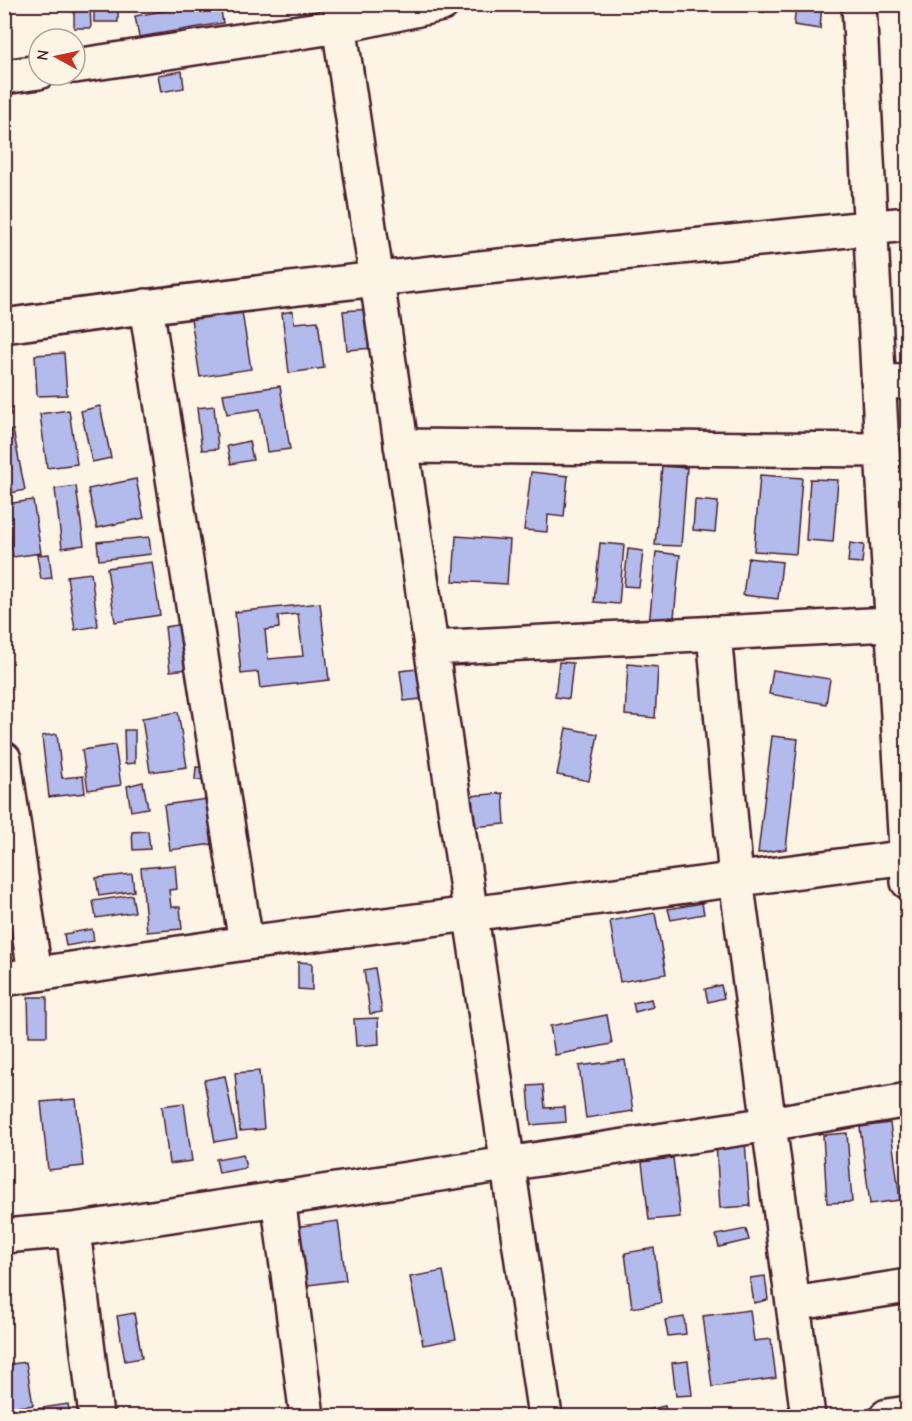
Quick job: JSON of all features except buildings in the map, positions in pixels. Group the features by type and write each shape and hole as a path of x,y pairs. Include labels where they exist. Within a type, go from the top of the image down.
{"street":[{"path":"87,64 337,15 442,4"},
{"path":"4,759 20,977 246,943 736,879 907,865 900,623 882,450 893,382 870,228 859,4"},
{"path":"337,15 545,1416"},
{"path":"4,77 27,74"},
{"path":"4,326 146,306 376,279 908,224"},
{"path":"146,306 246,943"},
{"path":"401,446 882,450"},
{"path":"431,648 900,623"},
{"path":"714,633 736,879 808,1416"},
{"path":"4,1236 72,1230 769,1124 908,1100"},
{"path":"279,1198 307,1416"},
{"path":"72,1230 96,1416"},
{"path":"793,1304 908,1286"},
{"path":"887,1416 908,1413"}]}
